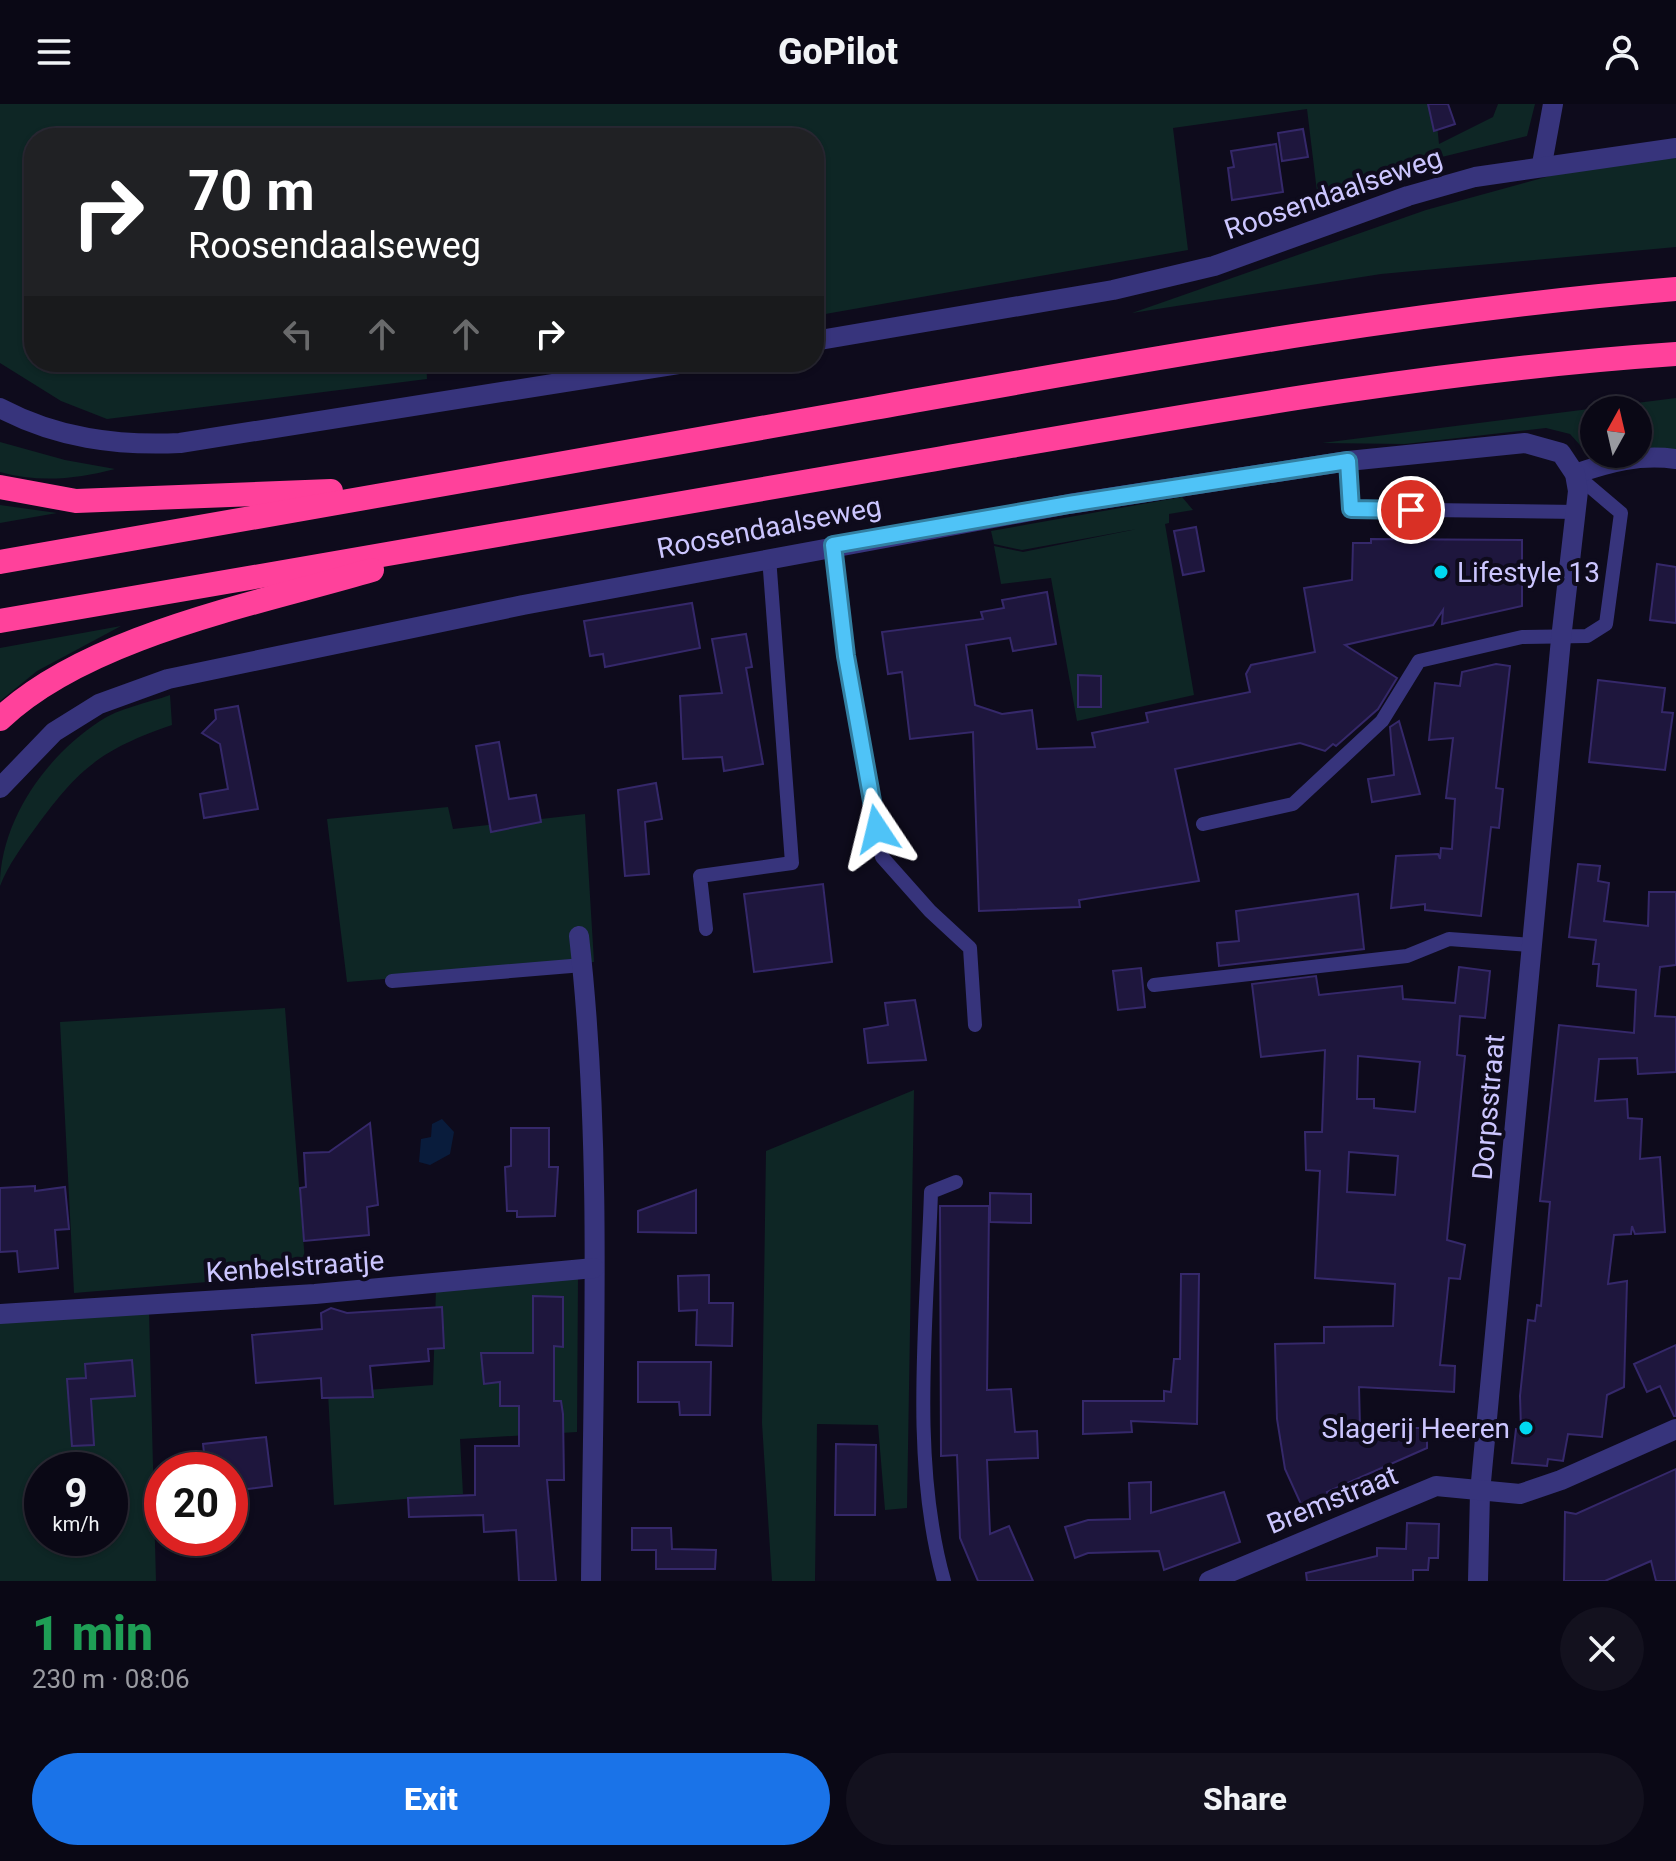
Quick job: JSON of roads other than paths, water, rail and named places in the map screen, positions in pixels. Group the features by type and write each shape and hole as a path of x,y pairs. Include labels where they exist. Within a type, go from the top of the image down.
{"highway":[{"path":"0,562 1097,368 1392,322 1676,289"},
{"name":"Roosendaalseweg","path":"0,621 1216,411 1420,379 1570,361 1676,354"},
{"path":"0,487 76,501 425,488"},
{"path":"0,719 42,684 78,663 172,629 480,538"}],"street":[{"path":"1542,164 1553,104"},
{"name":"Roosendaalseweg","path":"824,339 1113,290 1199,270 1408,196 1475,177 1542,164 1676,148"},
{"path":"0,408 25,421 73,436 130,445 180,443 628,372"},
{"name":"Roosendaalseweg","path":"0,788 54,732 99,704 168,679 769,557 1069,504 1348,461 1525,443 1561,453 1575,474"},
{"path":"1575,474 1620,459 1648,455 1676,459"},
{"name":"Dorpsstraat","path":"1478,1581 1480,1492 1531,945 1561,639 1578,512 1575,474"},
{"path":"579,936 590,1021 594,1268 591,1581"},
{"name":"Kenbelstraatje","path":"0,1314 315,1294 594,1268"},
{"name":"Bremstraat","path":"1209,1581 1436,1486 1520,1494 1561,1480 1676,1429"}],"lane":[{"path":"1348,461 1351,509 1578,512"},
{"path":"1203,824 1293,804 1382,721 1419,661 1522,637 1561,639 1587,636 1606,624 1621,513 1575,474"},
{"path":"833,545 846,656 882,857 930,911 970,948 975,1025"},
{"path":"706,929 700,876 792,863 769,557"},
{"path":"1154,985 1407,956 1449,939 1531,945"},
{"path":"392,981 583,965"},
{"path":"944,1581 934,1536 923,1402 931,1192 956,1182"}],"water":[{"path":"442,1119 454,1132 450,1154 430,1165 419,1162 421,1139 431,1137 432,1124"}],"place":[{"name":"Lifestyle 13","path":"1441,572"},
{"name":"Slagerij Heeren","path":"1526,1428"}]}
